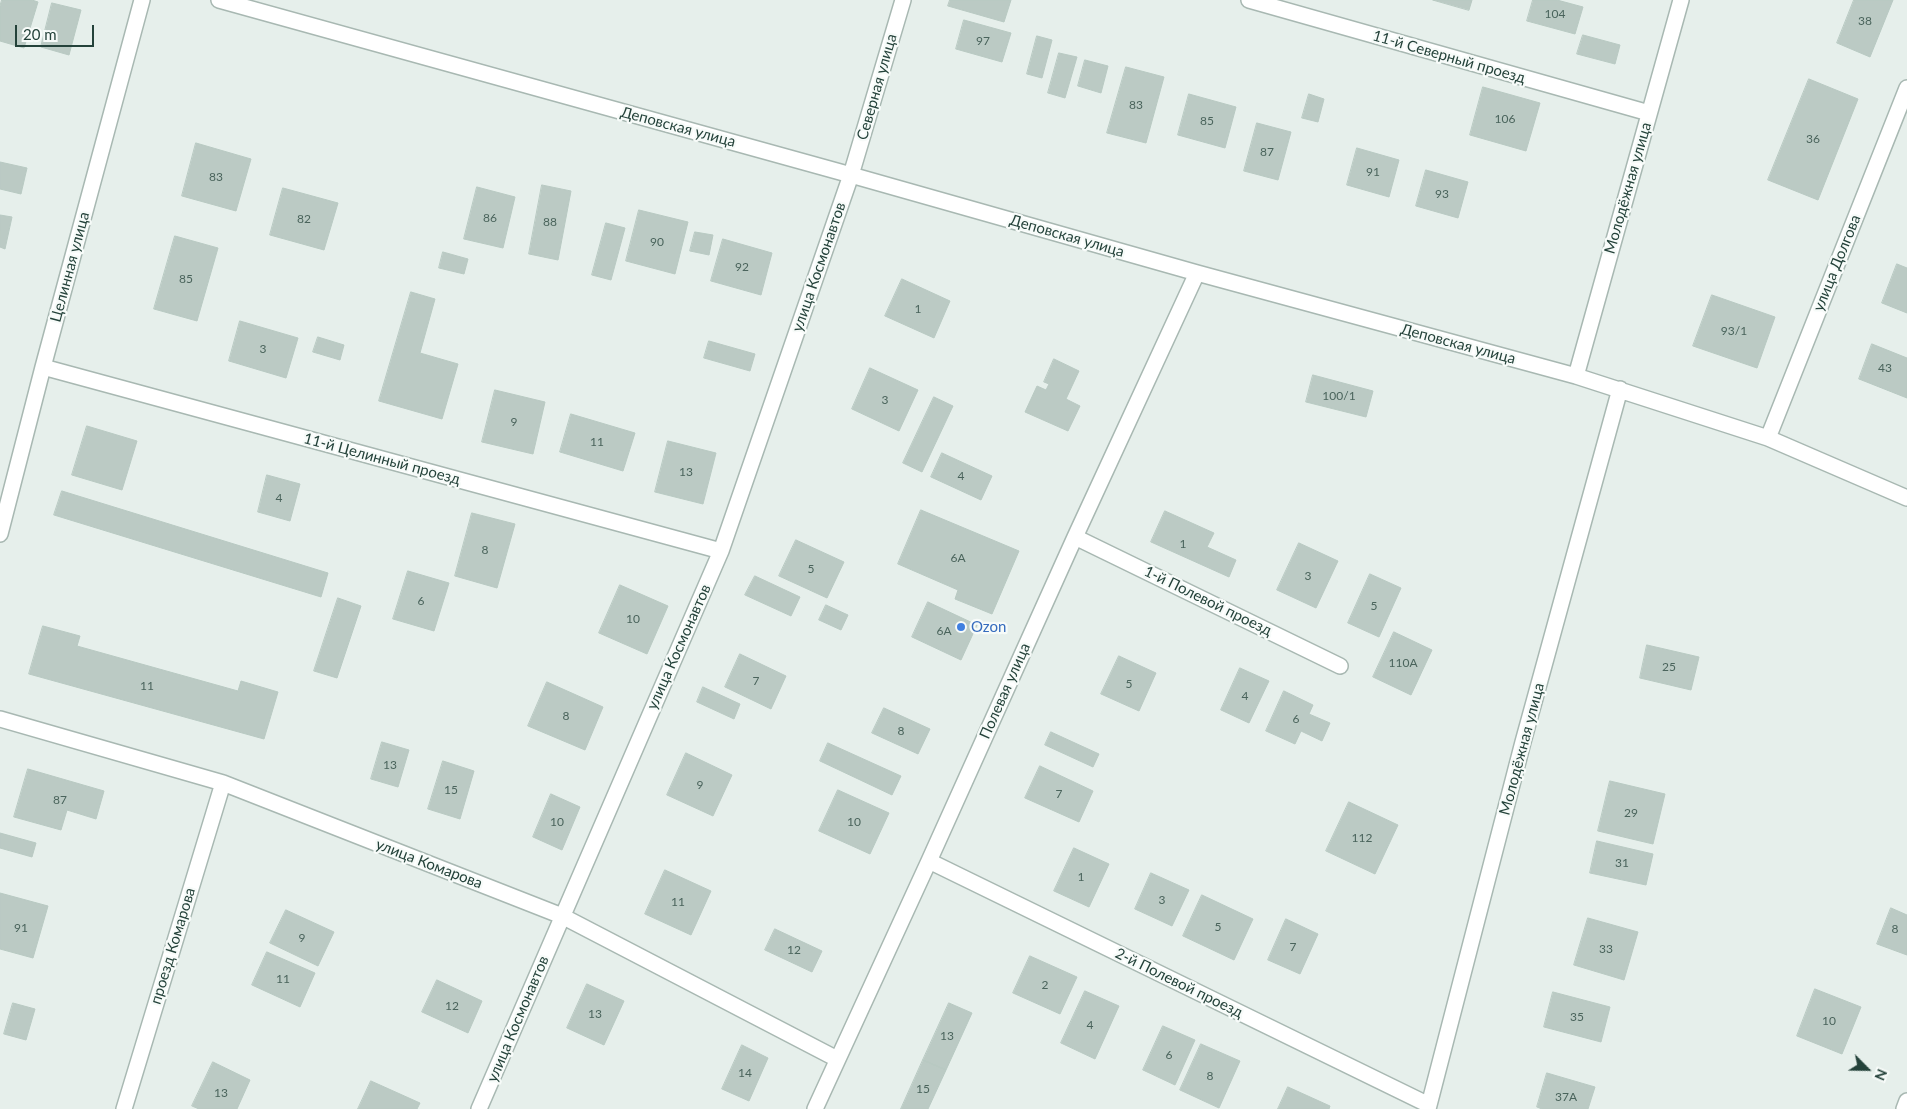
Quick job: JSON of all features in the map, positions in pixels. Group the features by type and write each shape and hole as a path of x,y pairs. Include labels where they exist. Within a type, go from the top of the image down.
{"street":[{"name":"Целинная улица","path":"0,534 42,367 142,0"},
{"name":"Деповская улица","path":"219,0 851,174 1197,273 1576,376 1768,438 1907,498"},
{"name":"Северная улица","path":"851,174 903,0"},
{"name":"11-й Северный проезд","path":"1249,0 1649,114"},
{"name":"Молодёжная улица","path":"1576,376 1681,0"},
{"name":"улица Долгова","path":"1768,438 1907,88"},
{"name":"улица Космонавтов","path":"479,1109 721,551 851,174"},
{"name":"Полевая улица","path":"814,1109 1197,273"},
{"name":"11-й Целинный проезд","path":"42,367 721,551"},
{"name":"Молодёжная улица","path":"1429,1107 1523,742 1620,389"},
{"name":"1-й Полевой проезд","path":"1075,537 1340,666"},
{"name":"улица Комарова","path":"0,718 223,783 562,916 837,1059"},
{"name":"проезд Комарова","path":"124,1109 223,783"},
{"name":"2-й Полевой проезд","path":"929,861 1429,1107"},
{"path":"1904,1109 1907,1101"}],"building":[{"path":"2,0 32,0 38,2 24,48 0,41 0,6"},
{"path":"950,0 1011,0 1004,22 948,6"},
{"path":"1433,0 1472,0 1469,10"},
{"path":"1533,0 1557,0 1583,7 1575,34 1527,21"},
{"path":"1854,0 1893,0 1870,57 1837,43"},
{"path":"52,3 81,10 69,55 41,47"},
{"path":"964,20 1011,33 1002,62 956,49"},
{"path":"1583,35 1620,45 1615,64 1577,54"},
{"path":"1037,36 1052,40 1042,78 1027,74"},
{"path":"1059,53 1077,57 1065,98 1048,93"},
{"path":"1085,60 1108,66 1101,93 1078,86"},
{"path":"1126,67 1164,77 1146,143 1107,133"},
{"path":"1809,79 1858,99 1818,200 1768,180"},
{"path":"1483,87 1540,103 1526,151 1470,135"},
{"path":"1189,94 1236,107 1225,148 1178,135"},
{"path":"1309,94 1324,99 1318,122 1302,118"},
{"path":"1257,123 1291,132 1278,180 1244,171"},
{"path":"196,143 251,159 236,211 182,196"},
{"path":"1357,148 1399,160 1389,197 1347,185"},
{"path":"0,162 27,168 21,194 0,189"},
{"path":"1426,170 1468,182 1458,218 1416,206"},
{"path":"542,185 571,191 558,260 529,254"},
{"path":"477,187 515,197 503,248 464,239"},
{"path":"283,188 338,203 324,250 270,235"},
{"path":"639,210 688,222 675,274 626,261"},
{"path":"0,215 12,217 5,249 0,247"},
{"path":"606,223 625,228 611,280 592,275"},
{"path":"695,232 713,235 709,255 690,251"},
{"path":"175,236 218,248 197,321 154,309"},
{"path":"723,239 772,253 761,295 711,281"},
{"path":"443,252 468,259 464,274 439,268"},
{"path":"1897,264 1907,268 1907,313 1882,303"},
{"path":"902,279 950,301 934,338 885,316"},
{"path":"411,292 435,299 420,353 458,364 442,419 379,401"},
{"path":"1712,295 1775,317 1757,368 1693,346"},
{"path":"240,321 298,338 286,378 229,361"},
{"path":"318,337 344,345 340,360 313,352"},
{"path":"709,341 755,354 750,371 704,358"},
{"path":"1872,344 1907,358 1907,398 1859,379"},
{"path":"1054,359 1079,371 1066,399 1080,406 1068,431 1025,412 1037,386 1046,390 1049,384 1044,382"},
{"path":"870,368 918,390 899,431 852,409"},
{"path":"1313,375 1373,391 1366,417 1306,402"},
{"path":"495,390 545,402 533,454 482,442"},
{"path":"934,397 953,406 922,472 903,463"},
{"path":"571,414 635,433 623,471 560,452"},
{"path":"87,426 137,441 122,490 72,475"},
{"path":"668,441 716,453 703,504 655,492"},
{"path":"942,453 992,476 981,500 931,477"},
{"path":"267,475 300,484 290,521 258,512"},
{"path":"62,491 328,573 321,597 54,515"},
{"path":"921,510 1019,551 992,614 955,599 958,590 898,564"},
{"path":"1165,511 1214,533 1207,547 1236,560 1229,577 1151,542"},
{"path":"472,513 515,524 497,588 455,576"},
{"path":"796,540 844,562 827,598 779,576"},
{"path":"1299,543 1338,561 1316,608 1277,590"},
{"path":"408,571 449,583 434,631 393,619"},
{"path":"1370,574 1401,588 1379,637 1348,623"},
{"path":"755,576 800,597 791,616 745,595"},
{"path":"620,585 668,606 647,654 599,633"},
{"path":"338,598 361,606 337,678 314,671"},
{"path":"928,602 977,625 961,660 912,637"},
{"path":"826,605 848,615 841,630 819,620"},
{"path":"43,626 80,636 77,646 238,691 241,681 278,692 264,739 29,674"},
{"path":"1394,632 1432,650 1411,695 1373,677"},
{"path":"1647,645 1699,657 1691,690 1640,678"},
{"path":"740,654 786,676 771,709 725,687"},
{"path":"1119,656 1156,673 1139,711 1101,694"},
{"path":"1240,668 1269,681 1249,723 1221,710"},
{"path":"547,682 603,707 585,750 528,726"},
{"path":"703,687 740,704 734,719 697,702"},
{"path":"1284,691 1313,705 1309,714 1330,723 1322,741 1301,731 1295,744 1266,731"},
{"path":"884,708 930,729 918,754 872,733"},
{"path":"1051,732 1099,754 1093,767 1045,745"},
{"path":"382,742 409,750 398,787 371,779"},
{"path":"828,743 901,776 892,795 820,761"},
{"path":"686,753 732,775 713,816 667,795"},
{"path":"443,761 474,771 460,819 428,809"},
{"path":"1040,766 1093,791 1079,822 1025,798"},
{"path":"28,769 104,791 96,819 67,810 61,830 14,817"},
{"path":"1610,781 1665,794 1653,844 1598,831"},
{"path":"838,790 889,813 870,854 819,831"},
{"path":"551,794 580,807 562,850 533,837"},
{"path":"1349,802 1398,825 1375,874 1326,851"},
{"path":"0,833 36,843 32,857 0,848"},
{"path":"1597,841 1653,854 1646,885 1590,873"},
{"path":"1074,848 1109,864 1089,907 1054,891"},
{"path":"665,870 711,891 691,935 645,914"},
{"path":"1151,873 1189,890 1172,926 1135,909"},
{"path":"0,893 48,906 33,958 0,949"},
{"path":"1202,895 1253,919 1234,960 1183,936"},
{"path":"1891,908 1907,915 1907,955 1877,944"},
{"path":"286,910 334,932 318,966 270,943"},
{"path":"1588,918 1638,932 1624,980 1574,965"},
{"path":"1286,919 1318,934 1300,974 1268,960"},
{"path":"775,929 822,951 812,972 765,950"},
{"path":"267,952 315,973 300,1007 252,985"},
{"path":"1030,956 1077,977 1060,1014 1013,993"},
{"path":"437,980 482,1001 468,1033 422,1012"},
{"path":"587,984 624,1001 604,1045 567,1028"},
{"path":"1815,989 1861,1007 1842,1054 1797,1036"},
{"path":"1085,991 1119,1006 1095,1059 1061,1043"},
{"path":"1553,992 1610,1007 1601,1042 1544,1027"},
{"path":"13,1003 35,1009 26,1040 4,1034"},
{"path":"949,1003 972,1013 946,1070 923,1060"},
{"path":"1163,1026 1195,1040 1175,1085 1143,1070"},
{"path":"1201,1044 1240,1061 1219,1108 1180,1090"},
{"path":"742,1045 768,1058 749,1101 722,1089"},
{"path":"923,1060 946,1070 928,1109 901,1109"},
{"path":"213,1062 250,1080 237,1109 199,1109 192,1106"},
{"path":"1547,1073 1595,1087 1588,1109 1542,1109 1537,1107"},
{"path":"371,1081 420,1103 417,1109 358,1109"},
{"path":"1288,1087 1330,1106 1329,1109 1278,1109"}],"place":[{"name":"Ozon","path":"961,627"}]}
